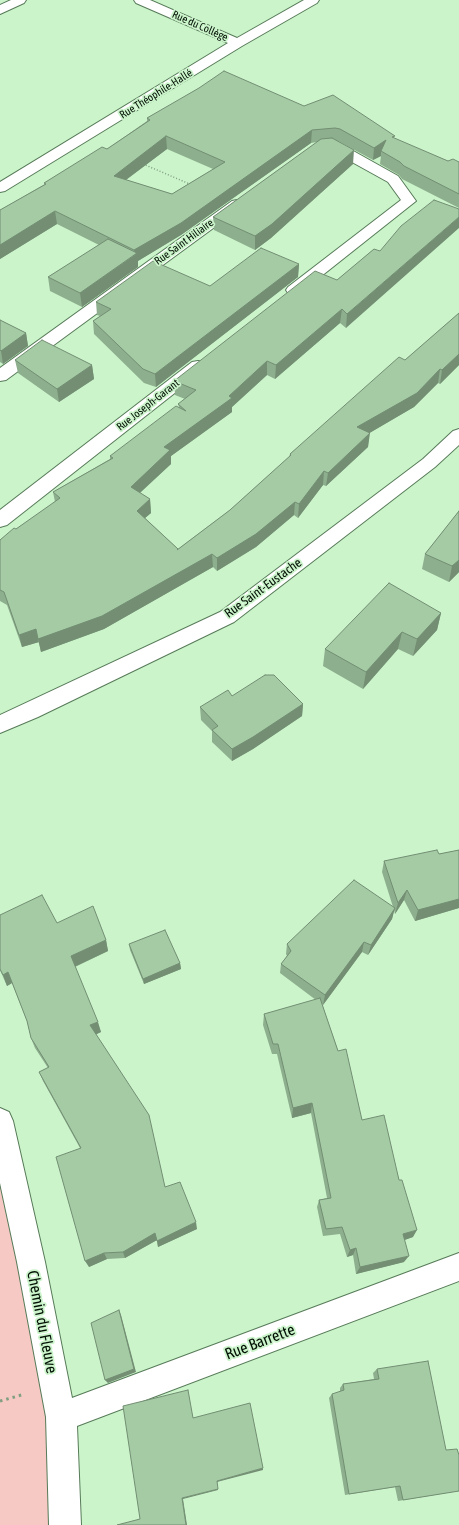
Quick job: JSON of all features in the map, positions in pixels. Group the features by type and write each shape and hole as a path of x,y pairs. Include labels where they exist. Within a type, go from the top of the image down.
{"street":[{"path":"0,10 20,0"},
{"name":"Rue du Collège","path":"140,0 238,43"},
{"name":"Rue Théophile-Hallé","path":"0,188 238,43 313,0"},
{"path":"283,299 409,200 394,179 334,146 316,147 310,151"},
{"name":"Rue Saint Hiliaire","path":"0,376 248,196"},
{"name":"Rue Joseph-Garant","path":"0,520 208,358"},
{"name":"Rue Saint-Eustache","path":"0,724 37,708 227,617 429,463 459,435"},
{"name":"Chemin du Fleuve","path":"0,1121 31,1262 61,1417 65,1525"},
{"name":"Rue Barrette","path":"61,1417 459,1267"}],"path":[{"path":"142,163 193,186"}],"shaded area":[{"path":"0,1123 65,1525 0,1525"}],"building":[{"path":"224,71 304,106 333,95 395,136 392,137 448,161 453,159 459,162 459,194 404,166 381,151 386,140 374,148 340,129 312,130 181,223 134,250 55,211 0,245 0,210 46,184 44,183 102,147 107,149 150,120 147,118 199,88","holes":["166,136 225,162 172,194 114,176"]},
{"path":"332,138 354,150 272,224 255,236 213,217 321,139"},
{"path":"434,200 459,209 459,217 347,314 342,309 276,365 267,361 229,396 232,398 164,447 170,450 131,487 150,499 137,511 178,549 177,550 230,510 291,455 290,454 399,357 405,360 459,313 459,354 442,370 440,369 417,393 357,427 370,433 328,473 324,471 299,504 295,502 256,534 217,558 212,554 102,616 38,639 36,629 19,635 4,592 0,590 0,540 14,528 16,529 60,498 53,492 113,458 110,456 176,406 186,411 178,404 196,390 174,381 315,271 337,280 374,249 380,251 401,226"},
{"path":"108,239 137,253 80,293 48,277"},
{"path":"261,248 299,264 155,374 143,369 93,321 111,309 96,302 153,261 210,286"},
{"path":"0,320 26,333 1,351 0,350"},
{"path":"42,340 92,365 57,389 15,360"},
{"path":"459,511 459,560 452,566 425,554"},
{"path":"389,583 441,613 417,639 402,632 366,672 325,649"},
{"path":"265,675 274,675 303,704 232,749 212,730 218,726 200,707 228,690 232,696"},
{"path":"437,850 439,854 459,850 459,899 418,910 407,890 398,903 384,861"},
{"path":"354,880 395,908 371,945 364,942 325,995 281,964 291,951 287,944"},
{"path":"42,895 57,923 93,906 106,940 71,956 98,1022 90,1025 149,1115 165,1187 180,1182 196,1222 157,1241 155,1233 123,1252 104,1253 85,1261 56,1157 81,1148 39,1072 49,1067 31,1038 27,1021 8,972 3,975 0,969 0,915"},
{"path":"165,930 180,963 143,979 129,944"},
{"path":"320,998 338,1051 346,1049 362,1120 384,1115 399,1180 402,1180 417,1230 403,1234 409,1256 360,1267 356,1248 350,1250 342,1227 326,1229 319,1200 331,1198 312,1103 293,1108 278,1044 273,1044 264,1014"},
{"path":"119,1310 134,1369 105,1380 91,1323"},
{"path":"428,1361 446,1450 457,1449 459,1455 459,1491 403,1500 400,1486 349,1494 332,1394 344,1390 343,1384 379,1379 377,1369"},
{"path":"188,1390 193,1418 250,1403 263,1468 217,1481 218,1489 182,1498 186,1525 117,1525 140,1519 123,1406"}]}
